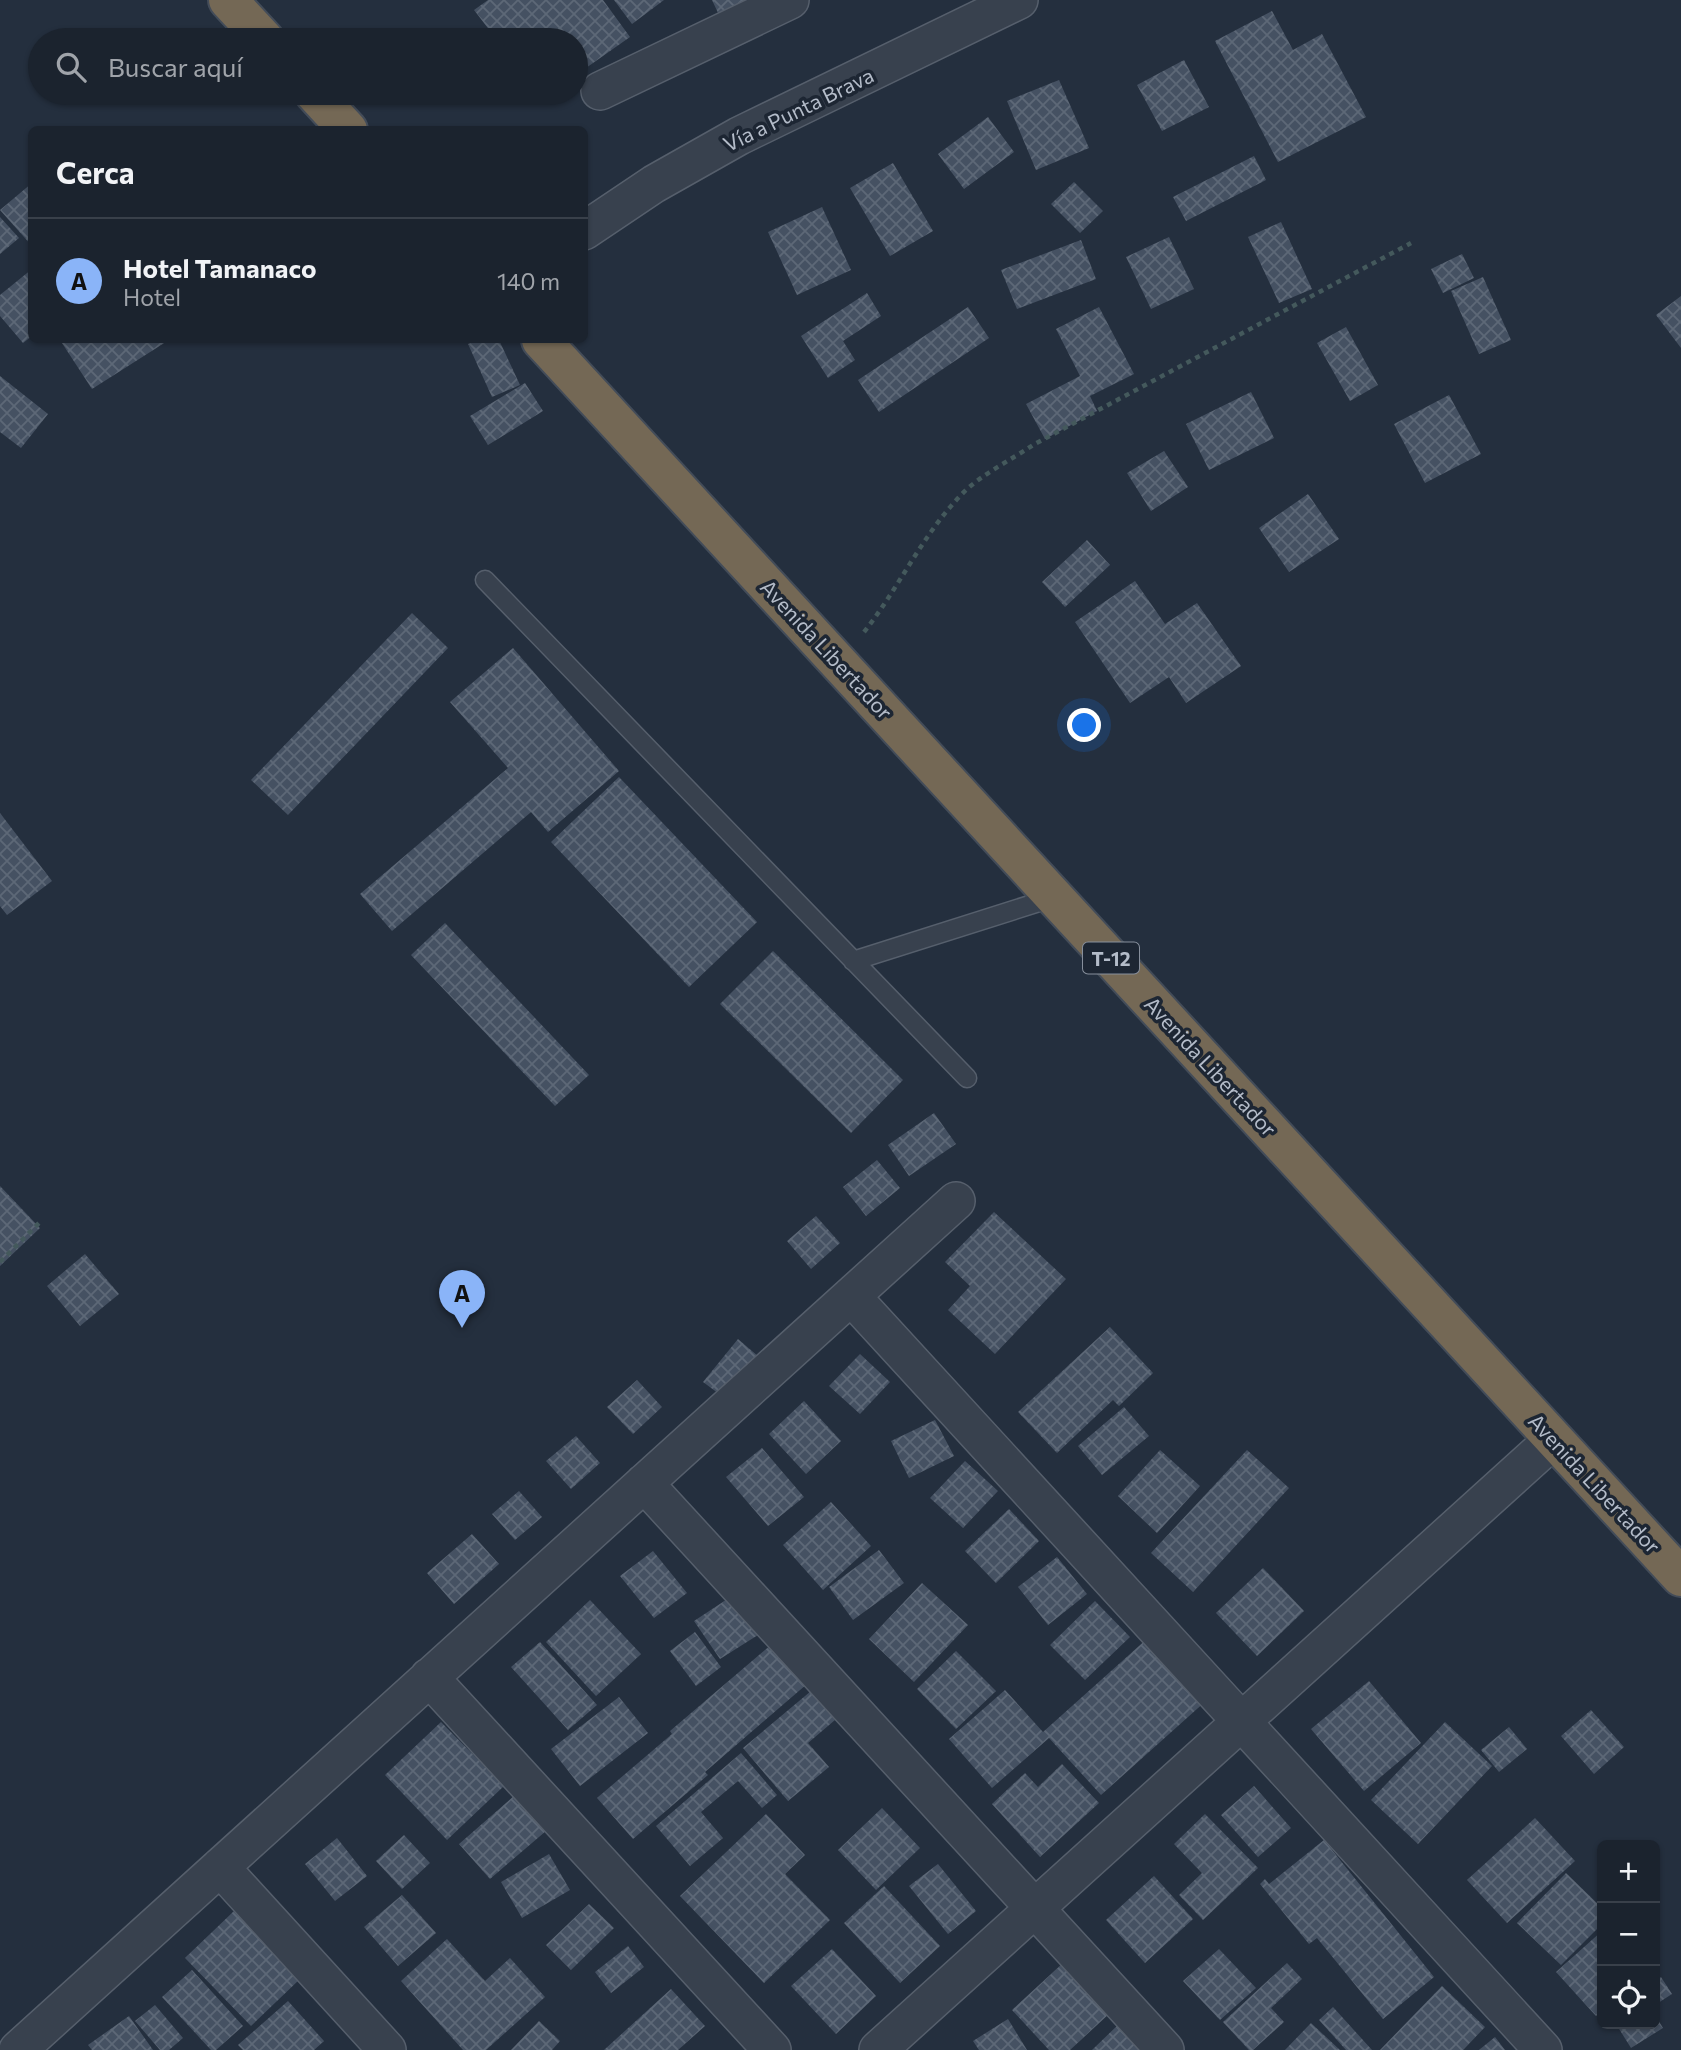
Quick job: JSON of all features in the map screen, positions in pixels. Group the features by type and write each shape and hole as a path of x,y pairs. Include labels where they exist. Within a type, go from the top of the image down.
{"highway":[{"path":"228,0 254,28"},
{"path":"325,105 344,126"},
{"name":"Avenida Libertador","path":"544,343 1681,1577"}],"street":[{"path":"600,91 790,0"},
{"name":"Vía a Punta Brava","path":"588,228 654,184 739,136 1018,0"},
{"path":"18,2050 956,1201"},
{"path":"851,1296 1543,2050"},
{"path":"878,2050 1553,1438"},
{"path":"645,1483 1165,2050"},
{"path":"429,1677 772,2050"},
{"path":"220,1867 387,2050"}],"lane":[{"path":"485,580 967,1078"},
{"path":"853,961 1055,897"}],"path":[{"path":"839,662 881,610 943,517 963,493 979,481 1034,445 1411,243"},
{"path":"0,1262 40,1222"}],"building":[{"path":"488,0 603,0 630,37 588,67 588,28 488,28 474,10"},
{"path":"614,0 664,0 632,24"},
{"path":"712,0 751,0 719,15"},
{"path":"1272,11 1293,50 1322,34 1366,117 1278,162 1215,41"},
{"path":"1184,60 1209,107 1162,131 1137,85"},
{"path":"1059,80 1089,148 1036,170 1007,101"},
{"path":"988,117 1014,152 964,189 938,154"},
{"path":"1254,156 1266,180 1186,221 1173,197"},
{"path":"893,163 933,231 890,256 850,188"},
{"path":"1074,182 1103,211 1080,233 1051,204"},
{"path":"28,186 28,242 0,210"},
{"path":"822,207 851,270 797,295 768,232"},
{"path":"0,217 19,238 0,254"},
{"path":"1281,222 1312,289 1279,303 1248,237"},
{"path":"1169,237 1194,289 1151,309 1126,257"},
{"path":"1081,240 1096,279 1017,309 1001,270"},
{"path":"1462,254 1474,278 1443,293 1431,269"},
{"path":"28,272 28,339 23,343 0,316 0,295"},
{"path":"1483,277 1511,340 1479,354 1451,291"},
{"path":"867,293 881,316 843,341 855,360 828,378 801,336"},
{"path":"1681,296 1681,348 1656,315"},
{"path":"968,307 989,338 879,412 858,380"},
{"path":"1099,307 1134,374 1090,396 1097,411 1045,439 1026,404 1080,376 1056,329"},
{"path":"1346,327 1378,385 1350,401 1317,343"},
{"path":"62,343 164,343 92,389"},
{"path":"500,343 520,385 492,397 468,344"},
{"path":"0,376 48,414 21,448 0,432"},
{"path":"525,383 543,411 488,445 470,416"},
{"path":"1251,392 1274,438 1209,470 1186,424"},
{"path":"1449,395 1481,454 1425,483 1394,424"},
{"path":"1164,451 1188,487 1151,511 1127,473"},
{"path":"1308,494 1339,539 1289,572 1259,528"},
{"path":"1087,540 1110,565 1065,607 1042,582"},
{"path":"1135,581 1165,624 1197,603 1241,666 1186,703 1169,677 1130,703 1075,622"},
{"path":"412,613 448,648 288,815 251,780"},
{"path":"513,648 619,771 548,832 531,812 392,931 360,894 508,768 450,702"},
{"path":"619,777 757,922 689,987 551,842"},
{"path":"0,813 52,881 7,915 0,906"},
{"path":"445,923 589,1075 555,1106 411,955"},
{"path":"773,951 903,1080 851,1133 720,1004"},
{"path":"934,1113 956,1144 909,1176 888,1145"},
{"path":"877,1160 900,1188 866,1216 843,1187"},
{"path":"0,1186 40,1228 0,1266"},
{"path":"994,1212 1066,1279 995,1354 948,1310 970,1286 945,1262"},
{"path":"816,1216 840,1243 811,1269 787,1241"},
{"path":"85,1254 119,1294 80,1326 47,1286"},
{"path":"1110,1327 1153,1373 1119,1406 1113,1400 1057,1453 1018,1412"},
{"path":"738,1339 759,1357 726,1399 703,1382"},
{"path":"860,1354 890,1382 860,1414 829,1386"},
{"path":"637,1380 662,1407 633,1434 607,1407"},
{"path":"804,1401 841,1441 806,1474 769,1434"},
{"path":"1124,1407 1149,1436 1102,1475 1078,1446"},
{"path":"935,1420 954,1456 909,1478 891,1441"},
{"path":"576,1436 600,1463 571,1489 546,1461"},
{"path":"762,1448 804,1497 768,1526 726,1477"},
{"path":"1160,1450 1200,1486 1157,1533 1118,1496"},
{"path":"1247,1450 1289,1488 1193,1592 1151,1553"},
{"path":"965,1461 998,1491 963,1528 930,1498"},
{"path":"519,1491 542,1517 515,1540 492,1514"},
{"path":"831,1502 871,1546 823,1590 783,1545"},
{"path":"1009,1509 1039,1541 996,1583 965,1551"},
{"path":"472,1534 499,1564 454,1604 427,1573"},
{"path":"879,1550 904,1583 853,1620 829,1587"},
{"path":"653,1551 687,1593 654,1618 620,1576"},
{"path":"1057,1557 1087,1594 1048,1625 1018,1587"},
{"path":"1263,1568 1304,1611 1257,1656 1216,1613"},
{"path":"922,1583 968,1625 914,1682 869,1639"},
{"path":"732,1596 758,1635 720,1659 694,1621"},
{"path":"590,1600 641,1654 596,1696 546,1642"},
{"path":"1095,1601 1130,1637 1085,1680 1050,1645"},
{"path":"695,1632 721,1667 696,1686 670,1651"},
{"path":"1149,1637 1207,1700 1101,1795 1049,1738 992,1788 949,1739 1005,1690 1043,1732"},
{"path":"540,1642 597,1705 568,1730 511,1667"},
{"path":"772,1644 807,1684 705,1772 708,1775 633,1839 597,1798"},
{"path":"956,1651 996,1691 956,1729 917,1689"},
{"path":"1369,1681 1421,1743 1364,1791 1311,1729"},
{"path":"811,1691 835,1720 808,1743 829,1767 788,1801 743,1748"},
{"path":"619,1697 648,1733 580,1786 551,1749"},
{"path":"1591,1710 1624,1747 1594,1774 1561,1736"},
{"path":"441,1722 504,1786 447,1840 385,1775"},
{"path":"1445,1722 1492,1766 1418,1844 1371,1800"},
{"path":"1509,1727 1527,1749 1499,1772 1481,1750"},
{"path":"741,1753 777,1795 762,1808 738,1781 701,1812 723,1838 690,1866 656,1826"},
{"path":"1062,1764 1099,1803 1040,1857 992,1804 1025,1773 1038,1787"},
{"path":"1254,1786 1291,1828 1258,1857 1221,1815"},
{"path":"515,1795 546,1831 490,1879 459,1844"},
{"path":"882,1808 920,1848 876,1890 838,1850"},
{"path":"766,1814 805,1855 785,1874 830,1920 764,1983 680,1896"},
{"path":"1205,1814 1258,1868 1203,1920 1179,1895 1202,1873 1174,1844"},
{"path":"1535,1818 1575,1861 1507,1923 1467,1880"},
{"path":"404,1835 430,1863 402,1889 376,1861"},
{"path":"337,1838 367,1876 335,1901 305,1864"},
{"path":"1324,1840 1434,1977 1383,2019 1317,1938 1309,1944 1260,1884 1265,1879 1269,1884"},
{"path":"549,1854 570,1890 522,1918 501,1882"},
{"path":"938,1864 976,1911 948,1934 909,1886"},
{"path":"1566,1873 1597,1903 1597,1929 1561,1965 1517,1923"},
{"path":"1154,1876 1193,1919 1145,1963 1106,1920"},
{"path":"884,1886 940,1946 900,1983 844,1923"},
{"path":"402,1895 436,1933 398,1966 364,1927"},
{"path":"589,1904 614,1928 571,1970 546,1945"},
{"path":"234,1911 300,1979 251,2026 185,1958"},
{"path":"1597,1935 1596,2016 1556,1972"},
{"path":"447,1939 485,1981 510,1958 545,1997 486,2050 463,2050 401,1981"},
{"path":"628,1946 644,1967 611,1993 595,1972"},
{"path":"832,1949 876,1996 836,2034 791,1986"},
{"path":"1219,1949 1256,1988 1220,2020 1183,1981"},
{"path":"1063,1963 1110,2013 1070,2050 1049,2050 1012,2010"},
{"path":"1287,1963 1302,1979 1271,2008 1284,2022 1253,2050 1249,2050 1223,2022"},
{"path":"192,1970 243,2026 216,2050 211,2050 162,1997"},
{"path":"1660,1978 1672,1994 1660,2002"},
{"path":"1442,1986 1485,2027 1463,2050 1380,2050"},
{"path":"671,1989 705,2026 678,2050 604,2050"},
{"path":"288,2001 324,2041 314,2050 243,2050 238,2045"},
{"path":"155,2005 183,2038 169,2050 160,2050 135,2021"},
{"path":"1333,2007 1372,2050 1346,2050 1319,2020"},
{"path":"129,2016 153,2050 92,2050 88,2045"},
{"path":"1008,2019 1027,2050 979,2050 973,2041"},
{"path":"539,2021 560,2041 552,2050 511,2050"},
{"path":"1120,2023 1146,2050 1092,2050"},
{"path":"1311,2023 1340,2050 1285,2050"},
{"path":"1660,2023 1663,2028 1631,2048 1619,2029 1660,2029"},
{"path":"1495,2037 1505,2050 1479,2050"}],"place":[{"name":"Hotel Tamanaco","path":"462,1328"}]}
